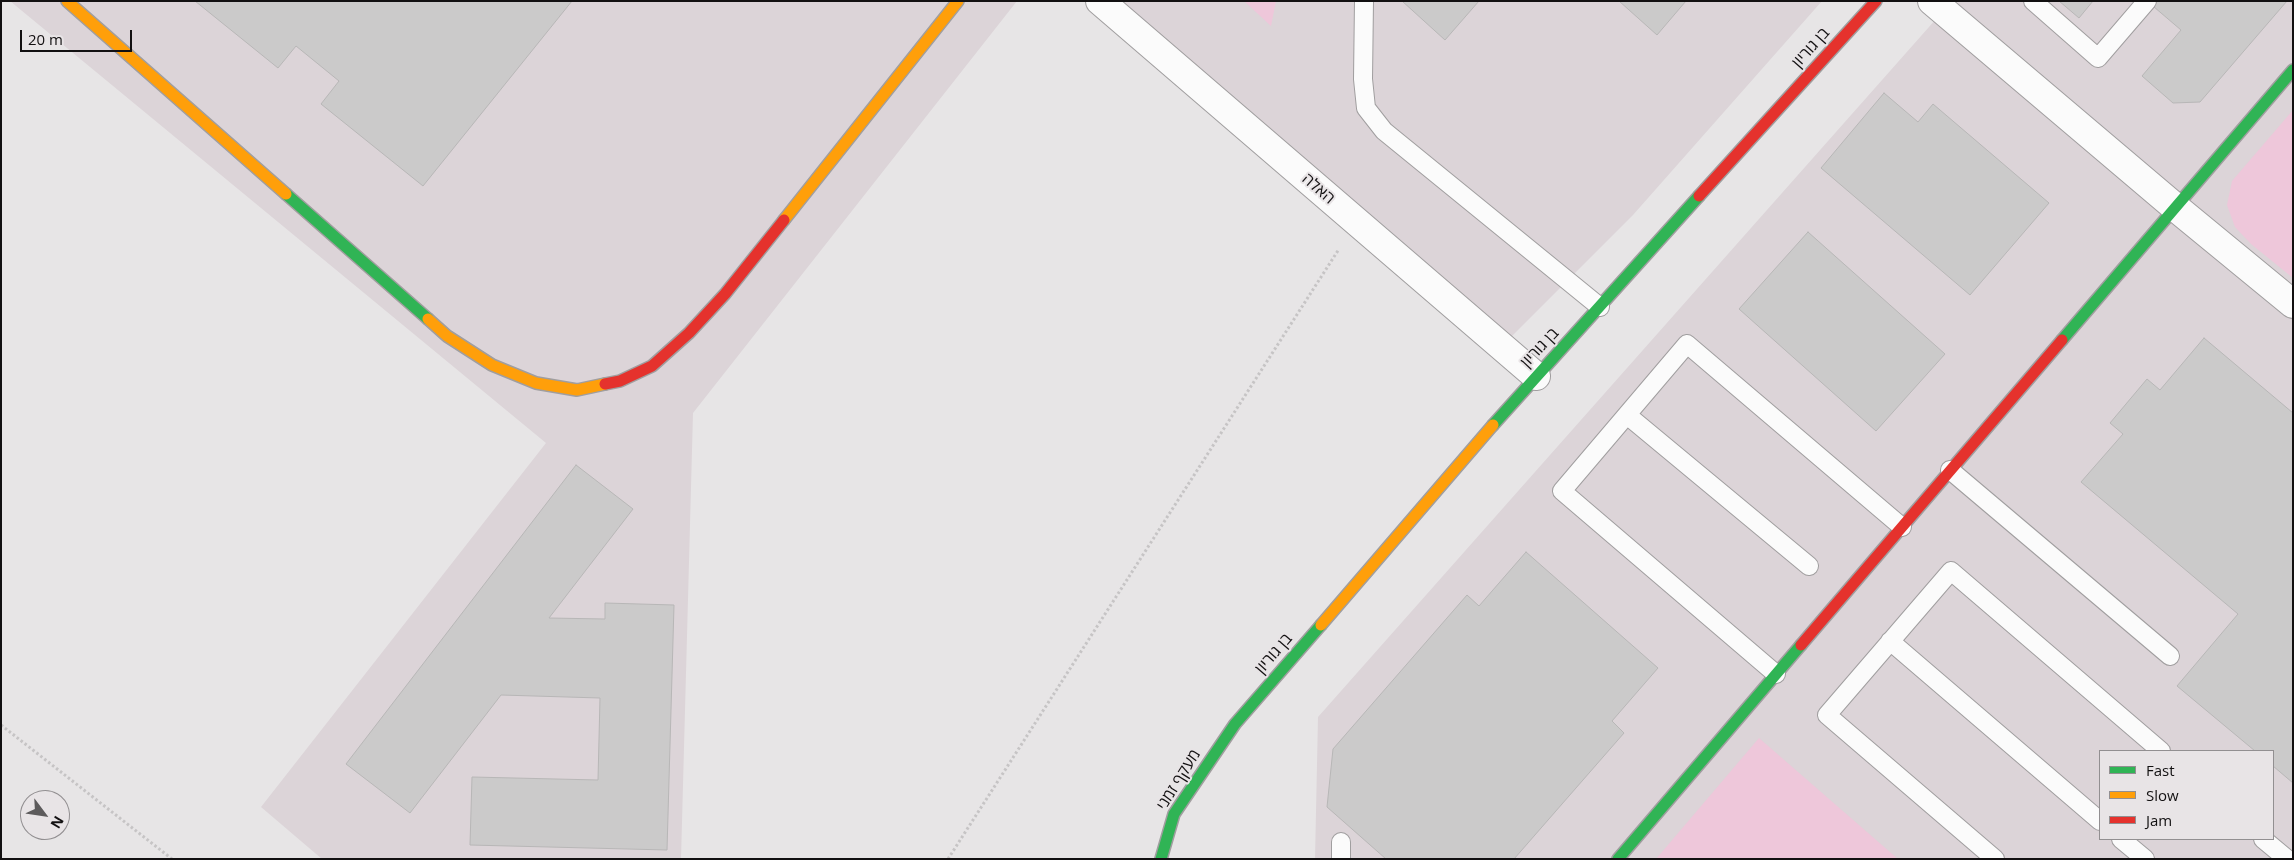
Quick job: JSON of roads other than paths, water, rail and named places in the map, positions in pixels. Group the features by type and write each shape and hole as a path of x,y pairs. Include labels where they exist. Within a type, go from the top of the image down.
{"street":[{"path":"68,1 447,336 492,365 536,383 577,390 620,381 652,366 690,333 725,294 958,1"},
{"name":"האלה","path":"1100,1 1536,376"},
{"name":"בן גוריון","path":"1235,724 1536,376 1876,1"},
{"path":"1932,1 2175,207 2293,304"},
{"path":"1618,859 2293,70"},
{"name":"מעקף זמני","path":"1161,859 1174,814 1235,724"}],"lane":[{"path":"1364,1 1363,79 1366,108 1384,131 1600,307"},
{"path":"2033,1 2098,58 2147,1"},
{"path":"1776,674 1562,491 1687,344 1902,527"},
{"path":"1627,415 1809,566"},
{"path":"1950,470 2170,656"},
{"path":"1995,859 1827,715 1951,571 2160,750"},
{"path":"1890,641 2099,820"},
{"path":"2122,840 2144,859"},
{"path":"2264,840 2287,859"}]}
